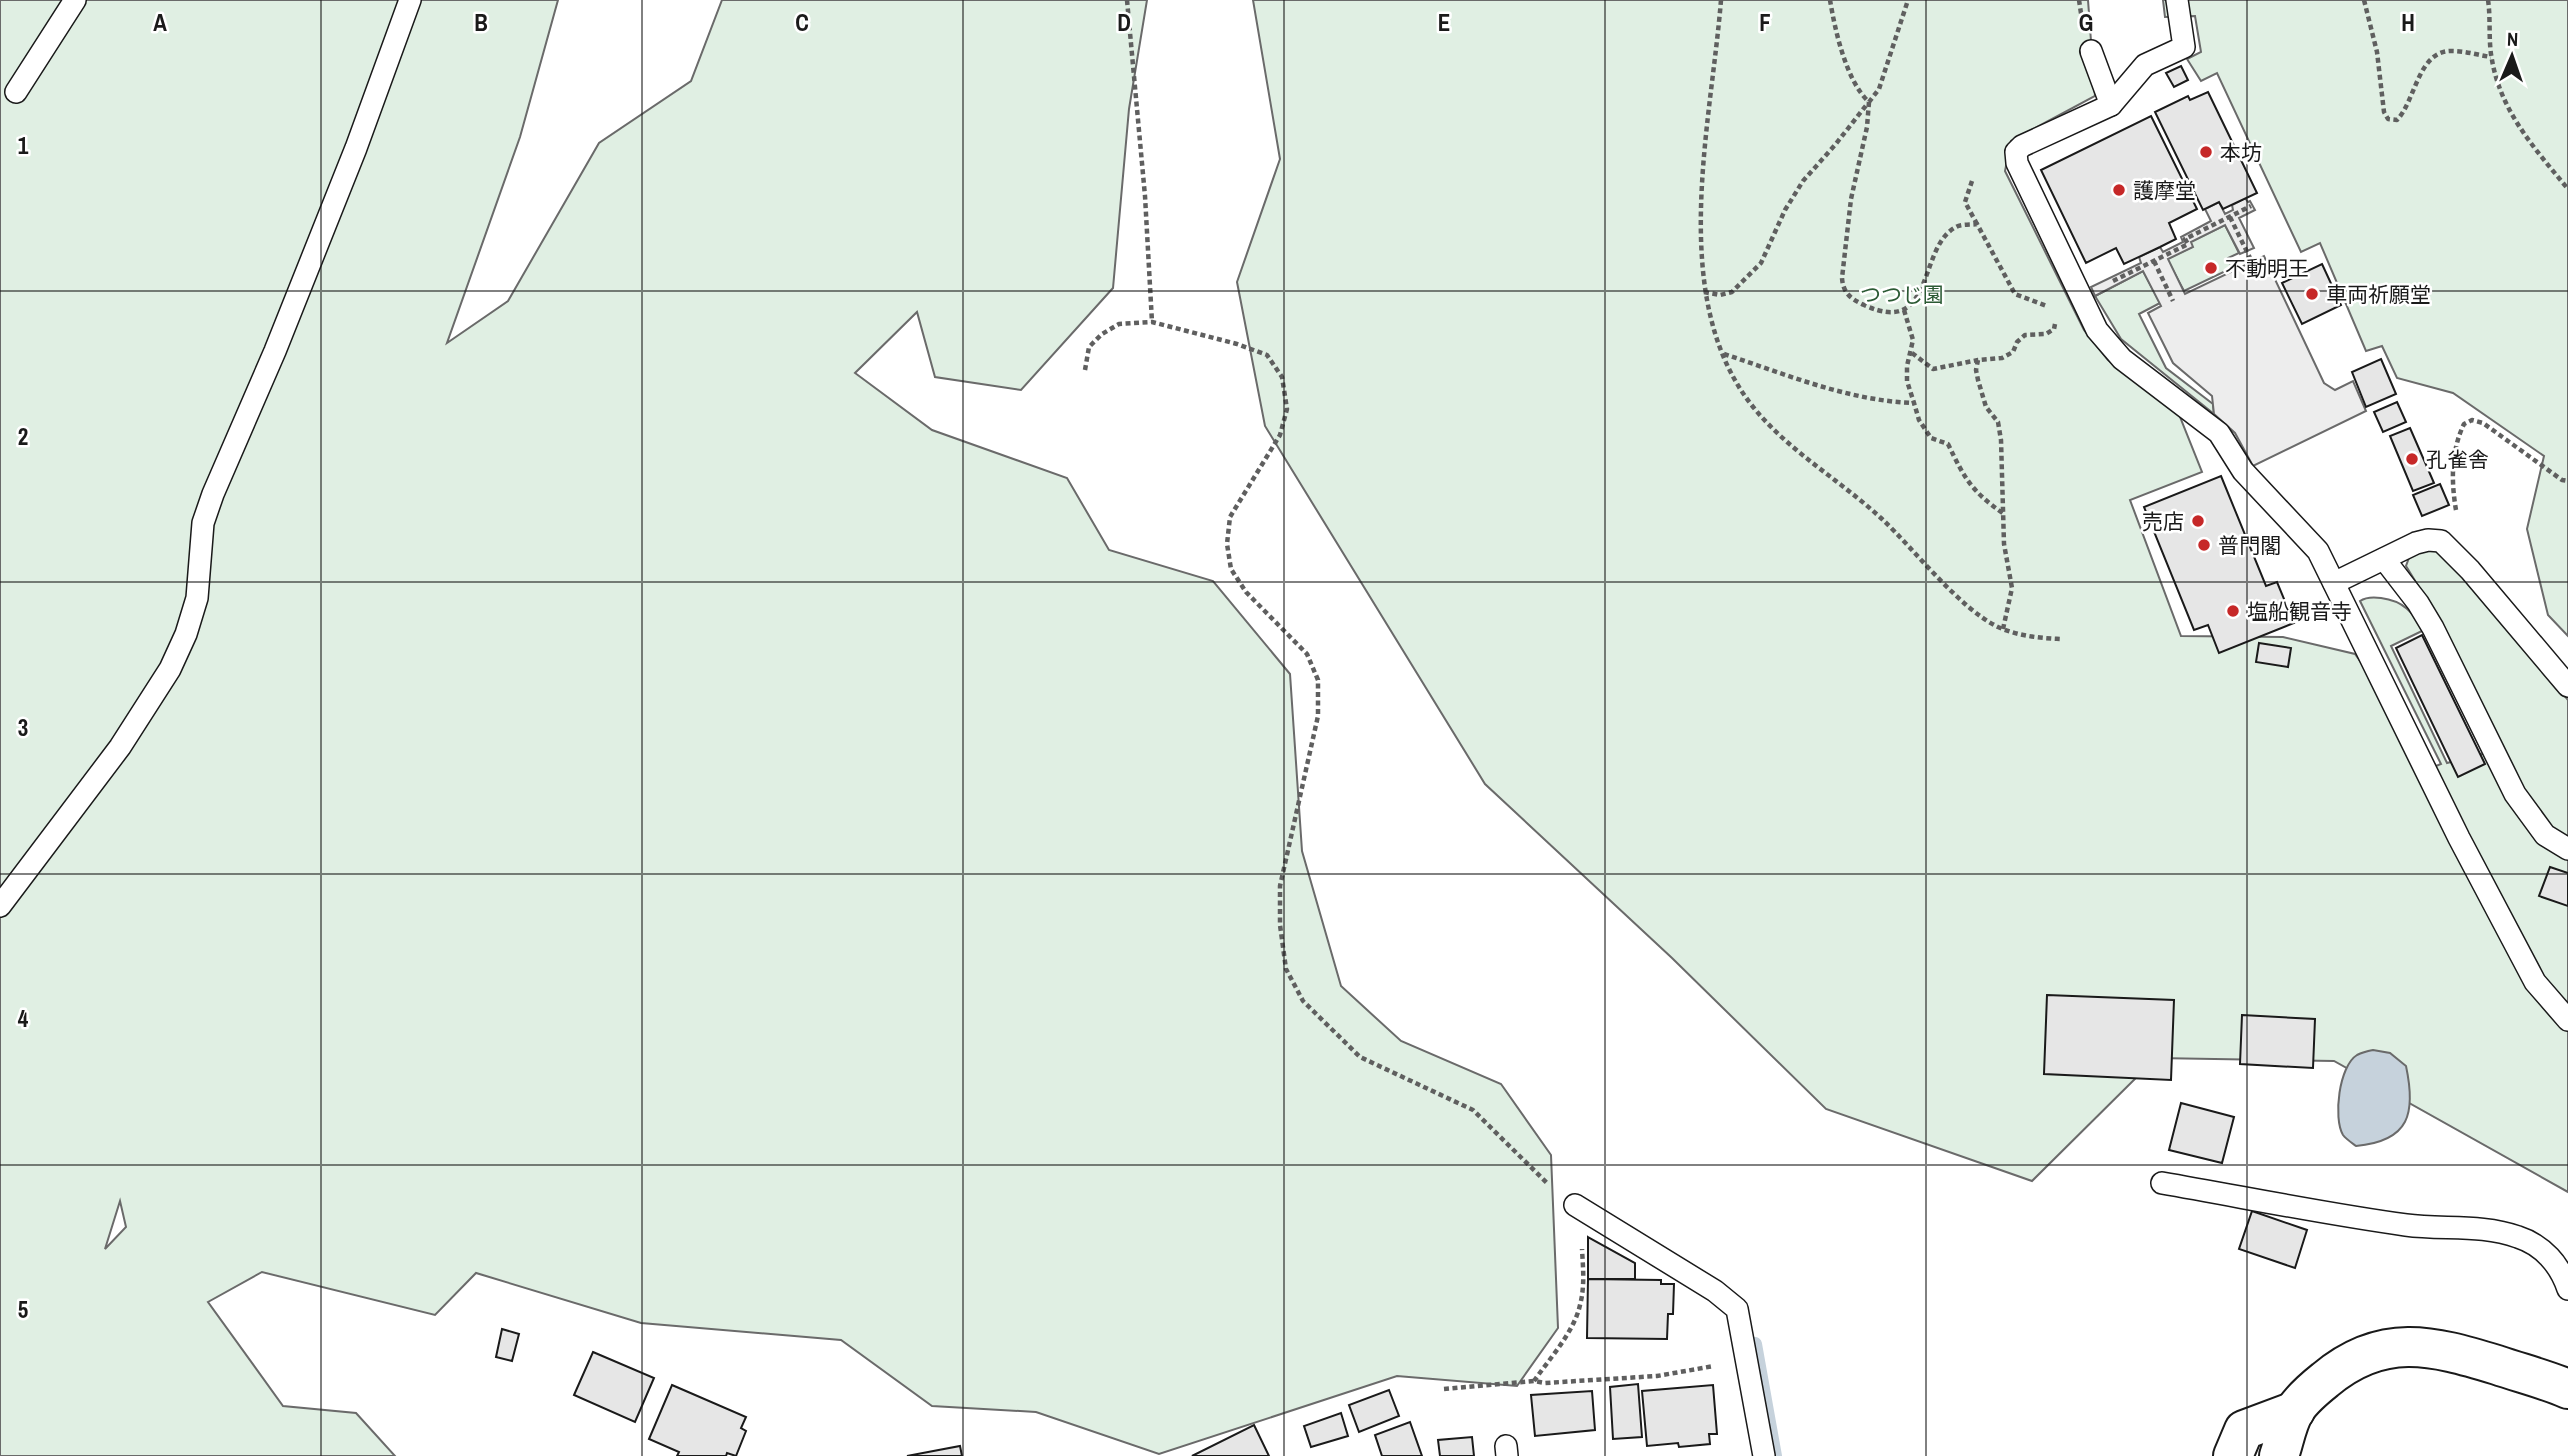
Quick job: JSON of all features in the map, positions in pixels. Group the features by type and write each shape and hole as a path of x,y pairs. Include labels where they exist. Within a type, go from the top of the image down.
{"street":[{"path":"2279,1456 2295,1410 2314,1390 2341,1366 2371,1353 2396,1347 2420,1346 2453,1352 2568,1389"},
{"path":"2234,1456 2244,1430 2295,1410"}],"lane":[{"path":"16,92 75,0"},
{"path":"0,906 120,747 170,669 186,634 197,598 203,523 213,494 295,301 356,148 410,0"},
{"path":"2177,0 2184,47 2145,65 2111,105 2022,146 2016,152 2017,163 2097,330 2122,359 2220,433 2244,471 2318,551 2459,838 2535,982 2568,1020"},
{"path":"2091,51 2111,105"},
{"path":"2334,583 2416,543 2441,541 2470,570 2568,686"},
{"path":"2384,559 2418,603 2432,628 2515,794 2545,835 2568,849"},
{"path":"2162,1183 2408,1225 2494,1231 2520,1237 2542,1249 2558,1266 2568,1289"},
{"path":"1575,1206 1715,1291 1737,1309 1764,1456"}],"path":[{"path":"1127,0 1145,197 1152,322"},
{"path":"1721,0 1703,165 1702,235 1704,292 1732,377 1752,405 1798,451 1881,518 1962,600 2003,629 2025,637 2060,639"},
{"path":"1830,0 1852,79 1868,102 1867,127 1851,199 1843,290 1853,300 1868,307 1890,311 1904,310 1915,300 1925,283 1941,241 1956,226 1977,224"},
{"path":"1704,292 1720,295 1732,292 1761,263 1784,209 1803,181 1879,89 1908,0"},
{"path":"2364,0 2377,52 2384,112 2388,119 2397,120 2405,112 2426,64 2435,55 2450,51 2491,57"},
{"path":"2487,0 2491,57 2497,85 2518,127 2568,189"},
{"path":"1972,181 1965,202 2015,293 2057,310 2068,309 2081,297 2188,244 2185,239 2251,206"},
{"path":"2230,216 2252,261"},
{"path":"2154,261 2173,301"},
{"path":"1904,310 1913,340 1907,366 1908,380 1919,420 1931,438 1948,444 1962,472 1979,496 2004,514"},
{"path":"1912,353 1933,369 2002,358 2013,352 2017,342 2025,335 2046,334 2054,329 2057,310"},
{"path":"1085,370 1089,347 1102,334 1119,324 1152,322 1237,344 1267,355 1282,377 1287,409 1280,435 1230,517 1227,544 1231,569 1246,592 1307,654 1318,680 1318,716 1280,886 1280,925 1286,969 1303,1001 1360,1057 1473,1110 1558,1194 1575,1206 1584,1280 1580,1307 1564,1338 1534,1381"},
{"path":"1723,354 1831,389 1900,403 1914,403"},
{"path":"1978,360 1978,380 1986,407 1998,422 2001,440 2004,544 2012,588 2003,629"},
{"path":"2457,516 2453,490 2455,450 2464,424 2472,420 2483,423 2562,480 2568,481"},
{"path":"1444,1389 1534,1381 1545,1383 1657,1376 1746,1360"}],"green space":[{"path":"0,0 558,0 520,137 447,343 508,301 599,143 691,81 722,0 1147,0 1129,109 1113,288 1021,390 935,377 917,312 855,373 932,430 1067,478 1109,550 1213,581 1290,674 1302,851 1341,986 1401,1041 1501,1084 1551,1155 1558,1328 1517,1386 1397,1376 1159,1454 1036,1412 932,1406 841,1340 641,1323 476,1273 435,1315 262,1272 208,1302 283,1406 356,1413 395,1456 0,1456","holes":["120,1201 126,1227 105,1249"]},
{"name":"つつじ園","path":"1253,0 2088,0 2095,96 2011,141 2005,171 2084,330 2108,360 2178,412 2202,472 2130,500 2181,636 2283,637 2355,654 2436,766 2441,764 2360,601 2376,597 2389,599 2402,605 2424,630 2391,646 2447,763 2502,749 2441,623 2406,566 2410,555 2430,548 2447,558 2568,700 2568,1192 2334,1061 2156,1058 2032,1181 1826,1109 1672,958 1485,784 1265,426 1237,282 1280,159"},
{"path":"2163,0 2568,0 2568,636 2548,615 2527,529 2544,456 2453,393 2397,378 2382,346 2366,351 2320,243 2301,252 2217,73 2201,81 2187,59 2201,52 2195,16 2165,17"},
{"path":"2225,225 2239,253 2228,258 2232,268 2184,291 2167,259 2192,247 2190,242"},
{"path":"2143,271 2160,303 2139,314 2166,368 2213,404 2214,414 2121,339 2095,296"}],"shaded area":[{"path":"2245,198 2255,210 2239,218 2254,248 2240,254 2225,225 2191,242 2193,247 2168,259 2185,294 2264,256 2324,383 2335,390 2353,381 2366,411 2253,466 2235,433 2214,414 2212,396 2173,363 2148,313 2161,306 2143,271 2095,296 2091,287 2141,263 2139,257 2160,247 2163,252 2183,242 2181,237 2211,221 2205,209 2219,202 2225,214 2233,210 2232,205"},
{"path":"2373,1050 2390,1053 2406,1066 2409,1111 2398,1131 2388,1138 2356,1146 2344,1136 2340,1127 2338,1105 2342,1081 2351,1061 2357,1055"}],"building":[{"path":"2181,66 2188,80 2174,87 2166,73"},
{"name":"本坊","path":"2208,92 2257,193 2223,209 2219,202 2203,210 2155,112 2188,96 2190,100"},
{"name":"護摩堂","path":"2151,116 2197,209 2169,223 2176,239 2160,247 2124,264 2116,248 2086,263 2041,170"},
{"name":"車両祈願堂","path":"2322,264 2341,305 2302,324 2282,283"},
{"path":"2381,359 2396,394 2366,407 2352,372"},
{"path":"2397,402 2406,422 2383,432 2374,412"},
{"name":"孔雀舎","path":"2410,428 2434,483 2413,491 2390,436"},
{"name":"普門閣","path":"2221,476 2266,586 2277,582 2294,623 2219,653 2208,625 2194,630 2144,507"},
{"path":"2440,484 2449,505 2422,516 2413,495"},
{"path":"2422,635 2485,764 2458,777 2396,648"},
{"path":"2259,643 2291,648 2288,667 2256,662"},
{"path":"2550,867 2568,873 2568,906 2539,896"},
{"path":"2047,995 2174,1000 2171,1080 2044,1074"},
{"path":"2242,1015 2315,1019 2313,1068 2240,1064"},
{"path":"2181,1103 2234,1117 2222,1163 2169,1150"},
{"path":"2252,1211 2307,1230 2295,1268 2239,1249"},
{"path":"1588,1237 1635,1263 1635,1279 1588,1279"},
{"path":"1588,1279 1661,1280 1661,1284 1674,1284 1673,1314 1668,1314 1667,1339 1587,1338"},
{"path":"502,1329 519,1334 512,1361 496,1357"},
{"path":"593,1352 654,1378 635,1422 574,1395"},
{"path":"1638,1384 1642,1437 1613,1439 1610,1387"},
{"path":"672,1385 746,1417 741,1428 746,1431 736,1456 727,1453 726,1456 677,1456 679,1452 649,1439"},
{"path":"1713,1385 1717,1434 1709,1434 1710,1444 1647,1446 1642,1391"},
{"path":"1389,1390 1399,1416 1359,1432 1349,1405"},
{"path":"1592,1391 1595,1430 1535,1436 1531,1395"},
{"path":"1341,1413 1348,1436 1311,1447 1304,1426"},
{"path":"1410,1422 1422,1456 1382,1456 1375,1435"},
{"path":"1254,1425 1269,1456 1192,1456"},
{"path":"1472,1437 1474,1456 1440,1456 1438,1440"},
{"path":"960,1446 962,1456 907,1456"}],"waterway":[{"path":"1755,1344 1775,1456"}],"place":[{"name":"本坊","path":"2206,152"},
{"name":"護摩堂","path":"2119,190"},
{"name":"不動明王","path":"2211,268"},
{"name":"車両祈願堂","path":"2312,294"},
{"name":"孔雀舎","path":"2412,459"},
{"name":"売店","path":"2198,521"},
{"name":"普門閣","path":"2204,545"},
{"name":"塩船観音寺","path":"2233,611"}]}
